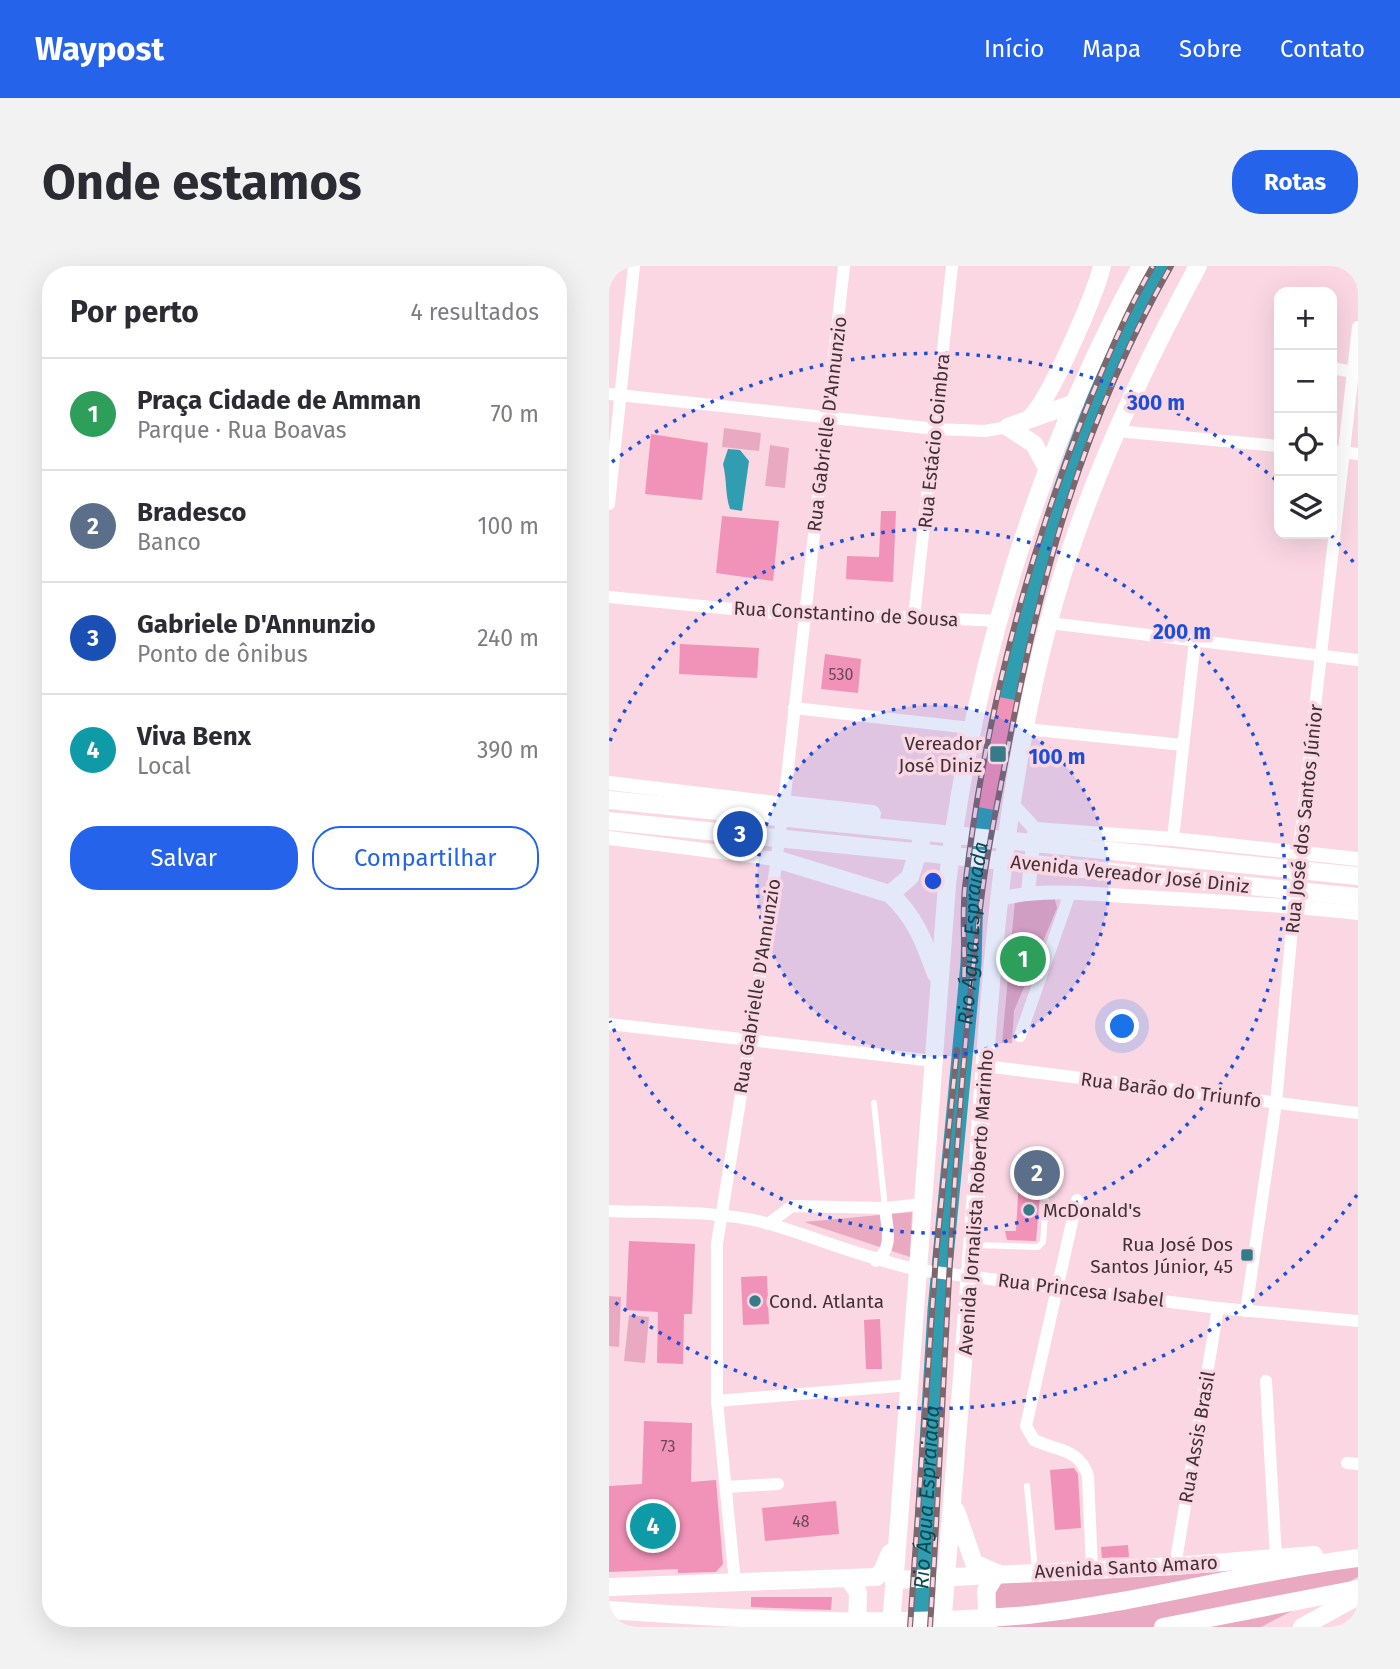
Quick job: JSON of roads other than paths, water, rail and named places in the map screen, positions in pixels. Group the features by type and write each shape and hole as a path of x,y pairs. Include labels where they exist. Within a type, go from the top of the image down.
{"main road":[{"path":"1031,417 1041,407 1055,379 1102,266"},
{"path":"1122,266 1127,292"},
{"path":"891,1627 902,1579 897,1529 921,1270 923,1204 939,982 955,818 971,728 999,621 1047,468 1141,266"},
{"name":"Avenida Jornalista Roberto Marinho","path":"942,1627 939,1576 954,1501 985,1066 999,900 1011,803 1049,623 1075,535 1117,431 1198,266"},
{"path":"1008,427 1075,403"},
{"path":"1008,427 1034,444 1047,468"},
{"name":"Avenida Vereador José Diniz","path":"609,800 785,813 1260,866 1298,861 1358,876"},
{"path":"785,813 939,821 955,818"},
{"path":"890,894 910,877 915,865 924,829 918,819"},
{"name":"Avenida Vereador José Diniz","path":"609,821 1258,887 1294,897 1358,897"},
{"path":"776,859 890,894 902,904 918,929 939,982"},
{"path":"954,1501 971,1559 979,1568 997,1573 986,1591 988,1627"},
{"path":"609,1587 876,1577 881,1574 897,1529"},
{"name":"Avenida Santo Amaro","path":"902,1579 1175,1566 1338,1552 1357,1558"},
{"path":"609,1610 843,1622 992,1618 1088,1607 1357,1558"},
{"path":"848,1578 857,1592 857,1627"},
{"path":"1163,1627 1357,1592"},
{"path":"1302,1627 1357,1592"}],"street":[{"path":"609,504 615,395 634,266"},
{"name":"Rua Gabrielle D'Annunzio","path":"735,1582 717,1401 717,1244 767,933 776,859 784,839 793,708 844,266"},
{"name":"Rua Estácio Coimbra","path":"914,617 952,266"},
{"name":"Rua José dos Santos Júnior","path":"1337,452 1353,372 1358,327"},
{"path":"1337,369 1353,372"},
{"path":"615,395 936,429 985,431 1008,427"},
{"path":"1117,431 1274,446"},
{"path":"1337,452 1358,454"},
{"name":"Rua José dos Santos Júnior","path":"1246,1311 1276,1103 1294,897 1321,655 1335,476"},
{"name":"Rua Constantino de Sousa","path":"609,597 804,616 999,621"},
{"path":"1049,623 1358,660"},
{"path":"1173,839 1195,640"},
{"path":"793,708 971,728"},
{"path":"1026,729 1183,745"},
{"name":"Avenida Vereador José Diniz","path":"609,783 785,813"},
{"name":"Avenida Vereador José Diniz","path":"1011,803 1035,829 1173,839 1298,861 1358,859"},
{"path":"1028,892 1035,829"},
{"path":"609,838 776,859"},
{"name":"Avenida Vereador José Diniz","path":"999,900 1028,892 1294,897 1358,913"},
{"path":"1020,1036 1070,893"},
{"path":"609,1024 934,1061"},
{"name":"Rua Barão do Triunfo","path":"985,1066 1358,1113"},
{"path":"1077,1200 1027,1421 1031,1438 1067,1450 1085,1464 1088,1476 1092,1570"},
{"path":"768,1224 792,1206 885,1209 923,1204"},
{"path":"876,1261 884,1255 889,1245 885,1209"},
{"name":"Rua Princesa Isabel","path":"609,1210 722,1216 768,1224 876,1261 921,1270 1056,1285 1218,1308 1358,1321"},
{"name":"Rua Assis Brasil","path":"1175,1566 1218,1308"},
{"path":"1266,1381 1276,1559"},
{"path":"717,1401 910,1385"},
{"path":"726,1487 778,1484"}],"lane":[{"path":"874,1103 885,1209"},
{"path":"973,1245 1038,1247 1043,1242 1046,1200"},
{"path":"1027,1486 1035,1572"}],"water":[{"path":"728,449 740,450 749,461 742,511 730,509 728,503 723,464"}],"waterway":[{"name":"Rio Água Espraiada","path":"1002,725 1030,606 1064,489 1107,376 1162,266"},
{"name":"Rio Água Espraiada","path":"919,1627 938,1310 971,963 973,891 991,780"}],"railway":[{"path":"964,977 964,898 973,826 983,765 1010,644 1064,467 1117,337 1153,266"},
{"path":"930,1627 963,1076 971,985 990,839 1035,621 1069,500 1113,382 1171,266"},
{"path":"910,1627 936,1256 957,1050"}],"place":[{"name":"Vereador José Diniz","path":"998,754"},
{"name":"Gabriele D'Annunzio","path":"740,834"},
{"name":"Praça Cidade de Amman","path":"1023,959"},
{"name":"Bradesco","path":"1037,1173"},
{"name":"McDonald's","path":"1029,1210"},
{"name":"Rua José Dos Santos Júnior, 45","path":"1247,1255"},
{"name":"Cond. Atlanta","path":"755,1301"},
{"name":"Viva Benx","path":"653,1526"}]}
